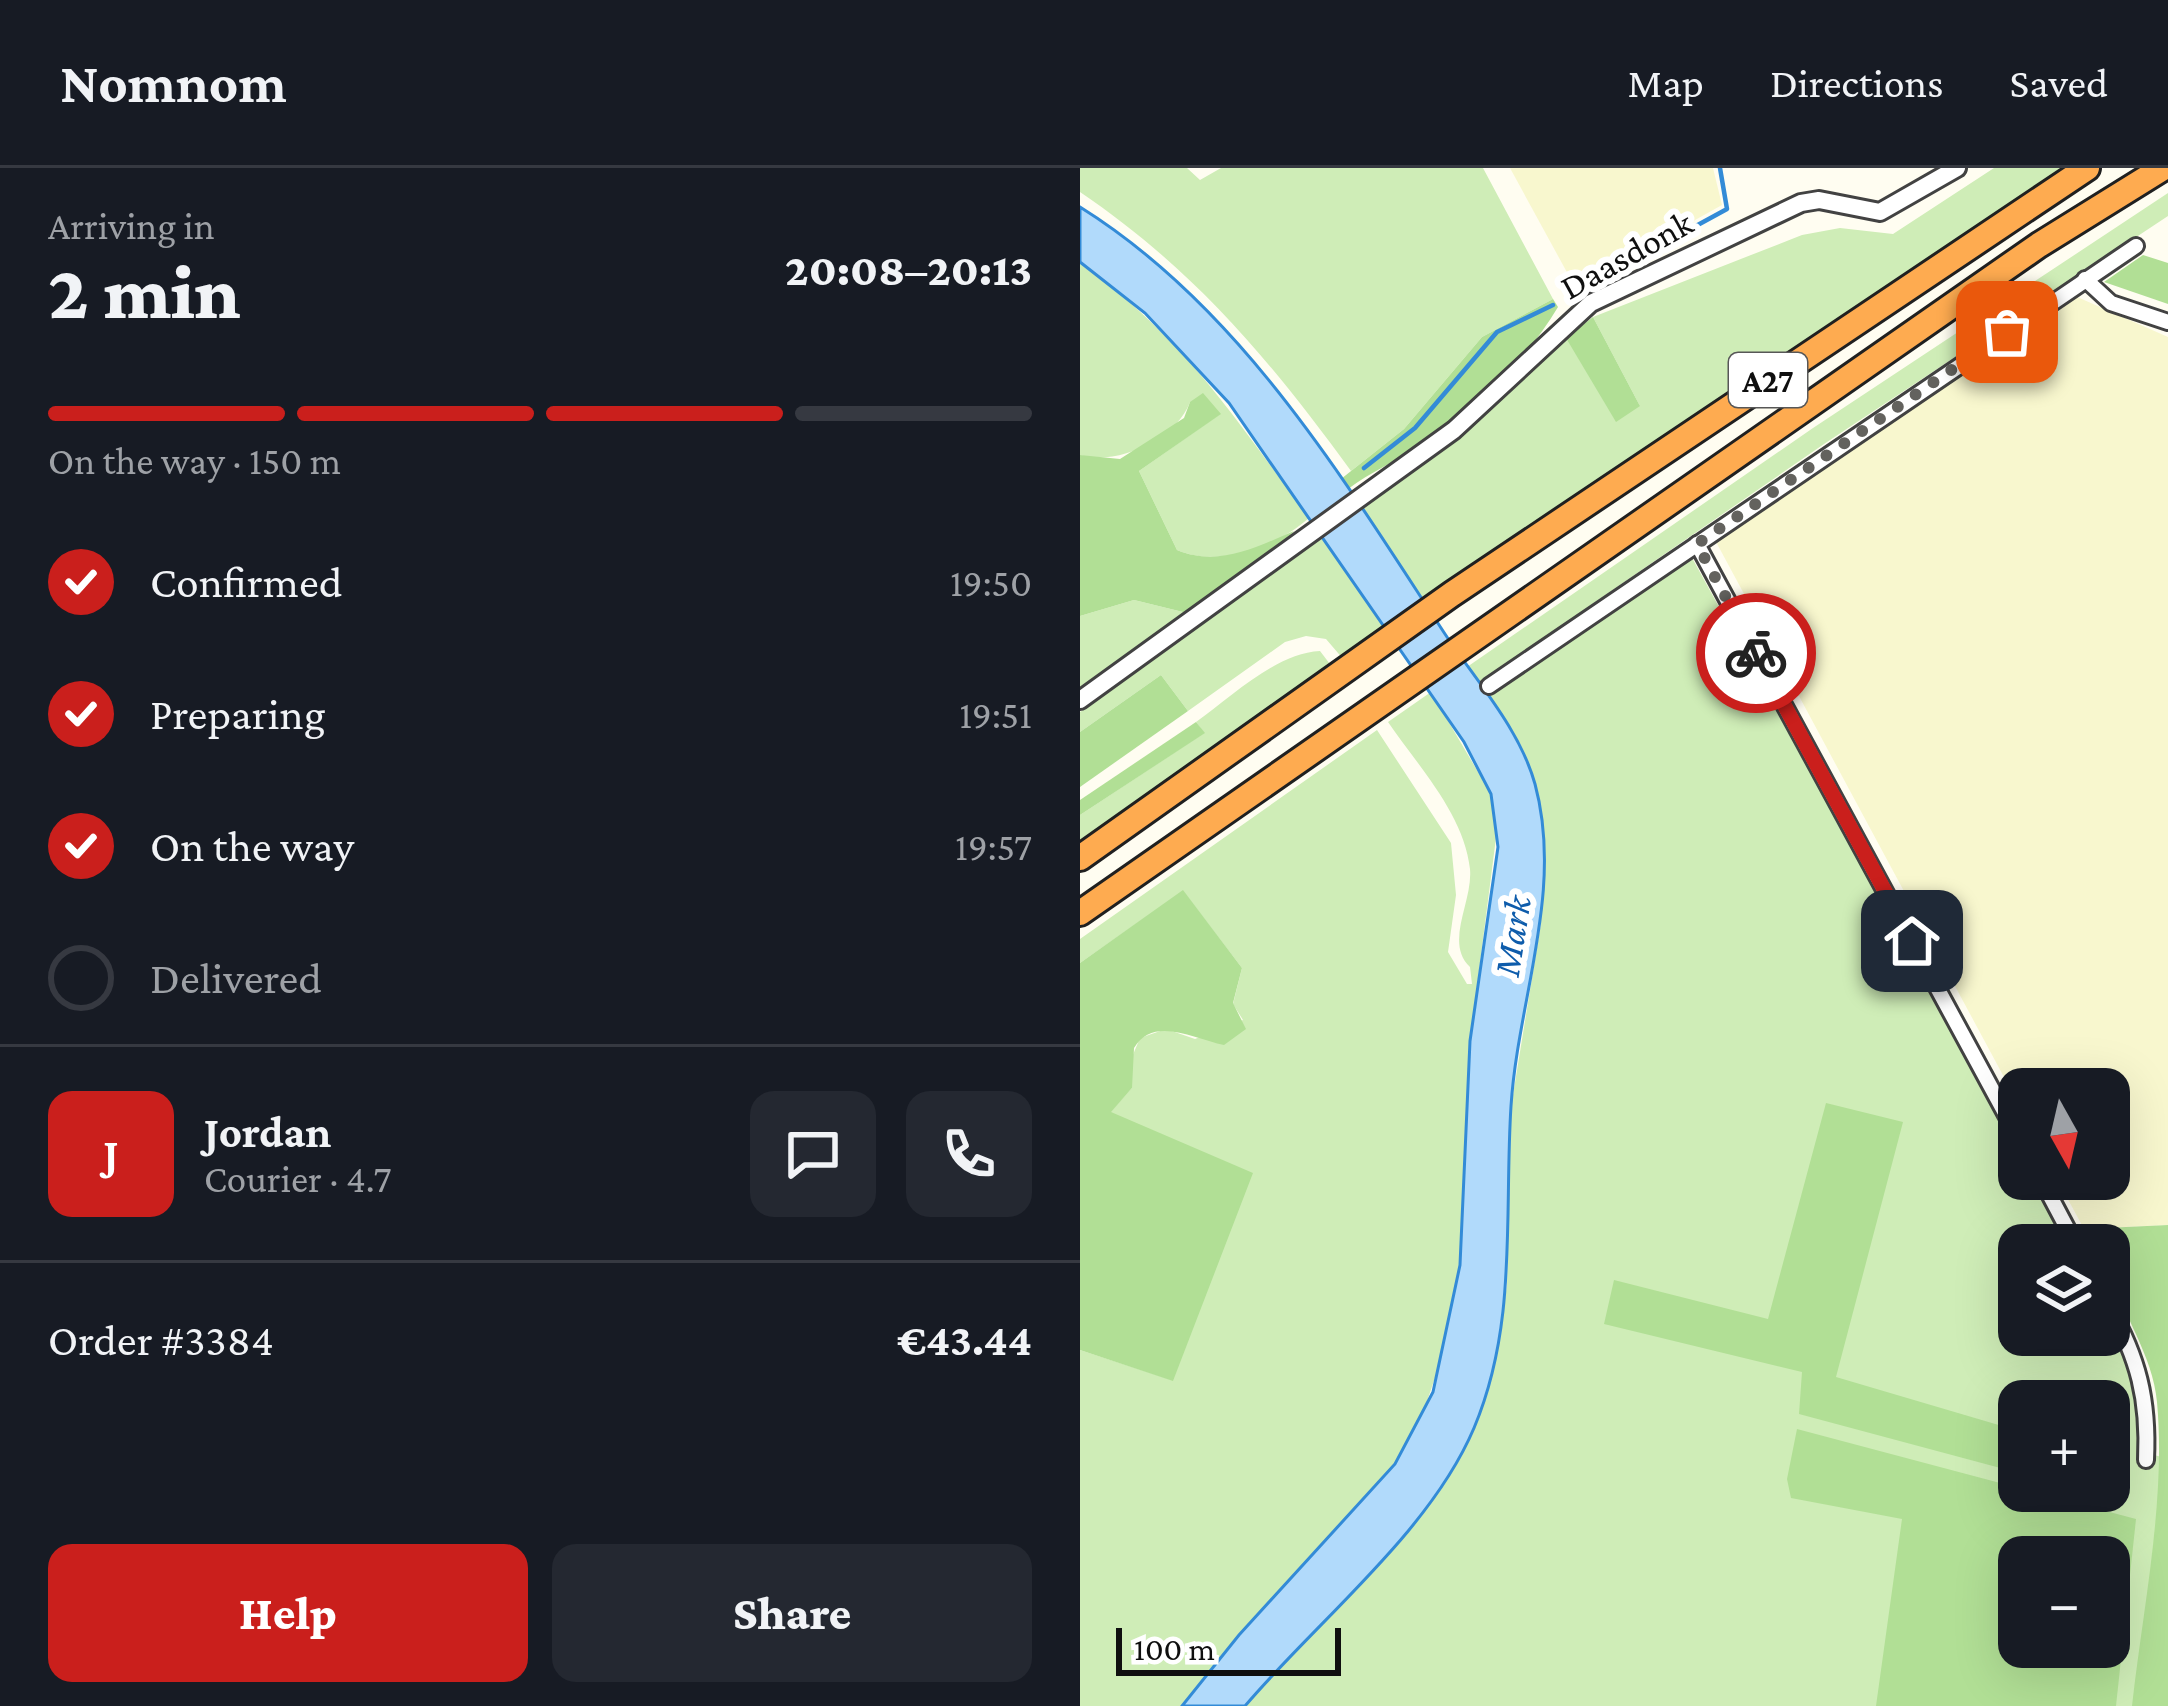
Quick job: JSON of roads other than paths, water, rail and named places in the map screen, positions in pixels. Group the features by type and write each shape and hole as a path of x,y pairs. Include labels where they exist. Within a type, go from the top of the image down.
{"highway":[{"name":"A27","path":"1080,858 1452,595 2086,168"},
{"name":"A27","path":"1080,913 2039,245 2163,168"}],"street":[{"name":"Daasdonk","path":"1080,700 1454,430 1591,303 1784,209 1819,200 1880,212 1957,168"},
{"path":"1489,686 2136,246"},
{"path":"2085,279 2110,303 2168,322"},
{"path":"1697,544 1998,1100"},
{"path":"2130,1345 2144,1389 2146,1460"}],"water":[{"name":"Mark","path":"1080,207 1138,248 1191,295 1240,347 1329,459 1509,726 1535,784 1543,824 1542,905 1511,1106 1503,1309 1488,1389 1455,1466 1430,1503 1245,1706 1182,1706 1239,1635 1395,1464 1433,1392 1460,1265 1470,1041 1498,847 1491,794 1464,742 1229,403 1145,313 1080,262"}],"waterway":[{"path":"1575,292 1727,209 1720,168"},
{"path":"1364,468 1415,428 1497,332 1553,305"}]}
